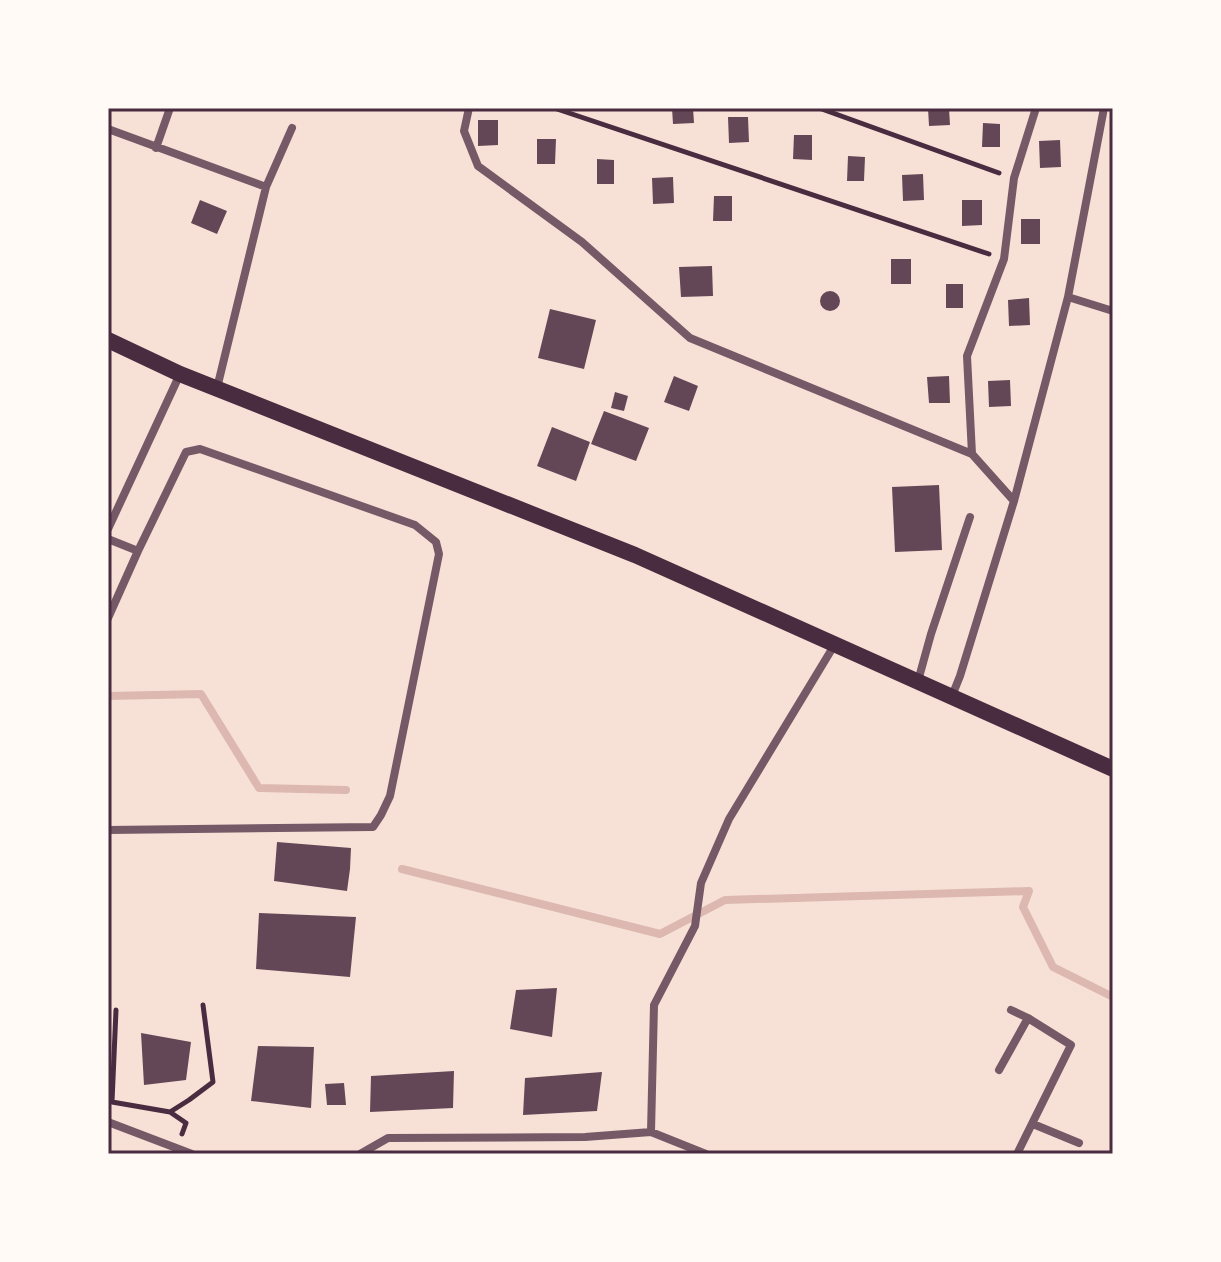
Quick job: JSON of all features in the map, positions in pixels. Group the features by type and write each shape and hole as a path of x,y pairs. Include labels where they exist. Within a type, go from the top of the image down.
{"main road":[{"path":"108,340 180,374 635,555 1113,769"}],"street":[{"path":"156,148 170,108"},
{"path":"469,108 464,131 478,166 582,242 690,338 972,454 1014,501"},
{"path":"972,454 967,356 1004,259 1014,178 1036,108"},
{"path":"952,696 1014,501 1068,297 1104,108"},
{"path":"217,389 266,187 292,128"},
{"path":"108,129 266,187"},
{"path":"1068,297 1113,311"},
{"path":"108,529 180,374"},
{"path":"108,618 186,452 200,449 415,525 436,542 439,554 390,796 373,827 108,830"},
{"path":"918,682 970,517"},
{"path":"108,539 138,551"},
{"path":"651,1132 654,1005 695,926 701,883 729,819 835,644"},
{"path":"1011,1010 1071,1045 1017,1154"},
{"path":"999,1070 1028,1018"},
{"path":"108,1122 192,1154"},
{"path":"1033,1124 1079,1143"},
{"path":"360,1154 388,1138 585,1137 651,1132 706,1154"}],"path":[{"path":"554,108 1004,259"},
{"path":"819,108 1014,178"},
{"path":"170,1112 213,1082 203,1005"},
{"path":"116,1010 112,1102 170,1112 186,1123 178,1147"}],"building":[{"path":"672,108 693,108 694,123 673,124"},
{"path":"928,108 949,108 950,125 929,126"},
{"path":"728,117 748,117 749,142 729,143"},
{"path":"478,120 498,120 498,145 478,146"},
{"path":"983,123 1000,124 1000,147 982,147"},
{"path":"794,135 812,135 812,160 793,159"},
{"path":"537,139 556,139 555,164 537,164"},
{"path":"1060,140 1061,167 1040,168 1039,141"},
{"path":"848,156 865,157 864,181 847,181"},
{"path":"597,159 614,160 614,184 597,184"},
{"path":"923,174 924,200 903,201 902,175"},
{"path":"673,177 674,203 653,204 652,178"},
{"path":"714,196 732,196 732,221 713,221"},
{"path":"200,200 227,211 217,234 191,223"},
{"path":"962,200 982,200 982,225 962,226"},
{"path":"1021,219 1040,219 1040,244 1021,244"},
{"path":"891,259 911,259 911,284 891,284"},
{"path":"712,266 713,296 681,297 679,267"},
{"path":"946,284 963,284 963,308 946,308"},
{"path":"826,291 834,291 840,301 834,311 826,311 820,305 820,297"},
{"path":"1029,298 1030,325 1009,326 1008,300"},
{"path":"550,309 596,320 584,369 538,358"},
{"path":"674,376 698,386 689,411 664,402"},
{"path":"949,376 950,403 929,403 927,377"},
{"path":"1010,380 1011,406 989,407 988,381"},
{"path":"615,392 628,396 624,411 611,408"},
{"path":"604,411 649,428 636,461 591,444"},
{"path":"552,427 590,442 576,481 537,466"},
{"path":"939,485 942,550 895,552 892,487"},
{"path":"277,842 351,848 347,891 274,881"},
{"path":"259,913 356,917 350,977 256,969"},
{"path":"557,988 552,1037 510,1029 516,990"},
{"path":"141,1033 191,1042 186,1080 144,1085"},
{"path":"258,1046 314,1047 311,1108 251,1101"},
{"path":"454,1071 453,1108 370,1112 371,1076"},
{"path":"602,1072 597,1111 523,1115 525,1078"},
{"path":"344,1083 346,1105 327,1105 325,1084"}],"waterway":[{"path":"108,696 201,694 259,788 346,790"},
{"path":"402,869 660,934 725,900 1029,891 1023,907 1053,967 1113,997"}]}
